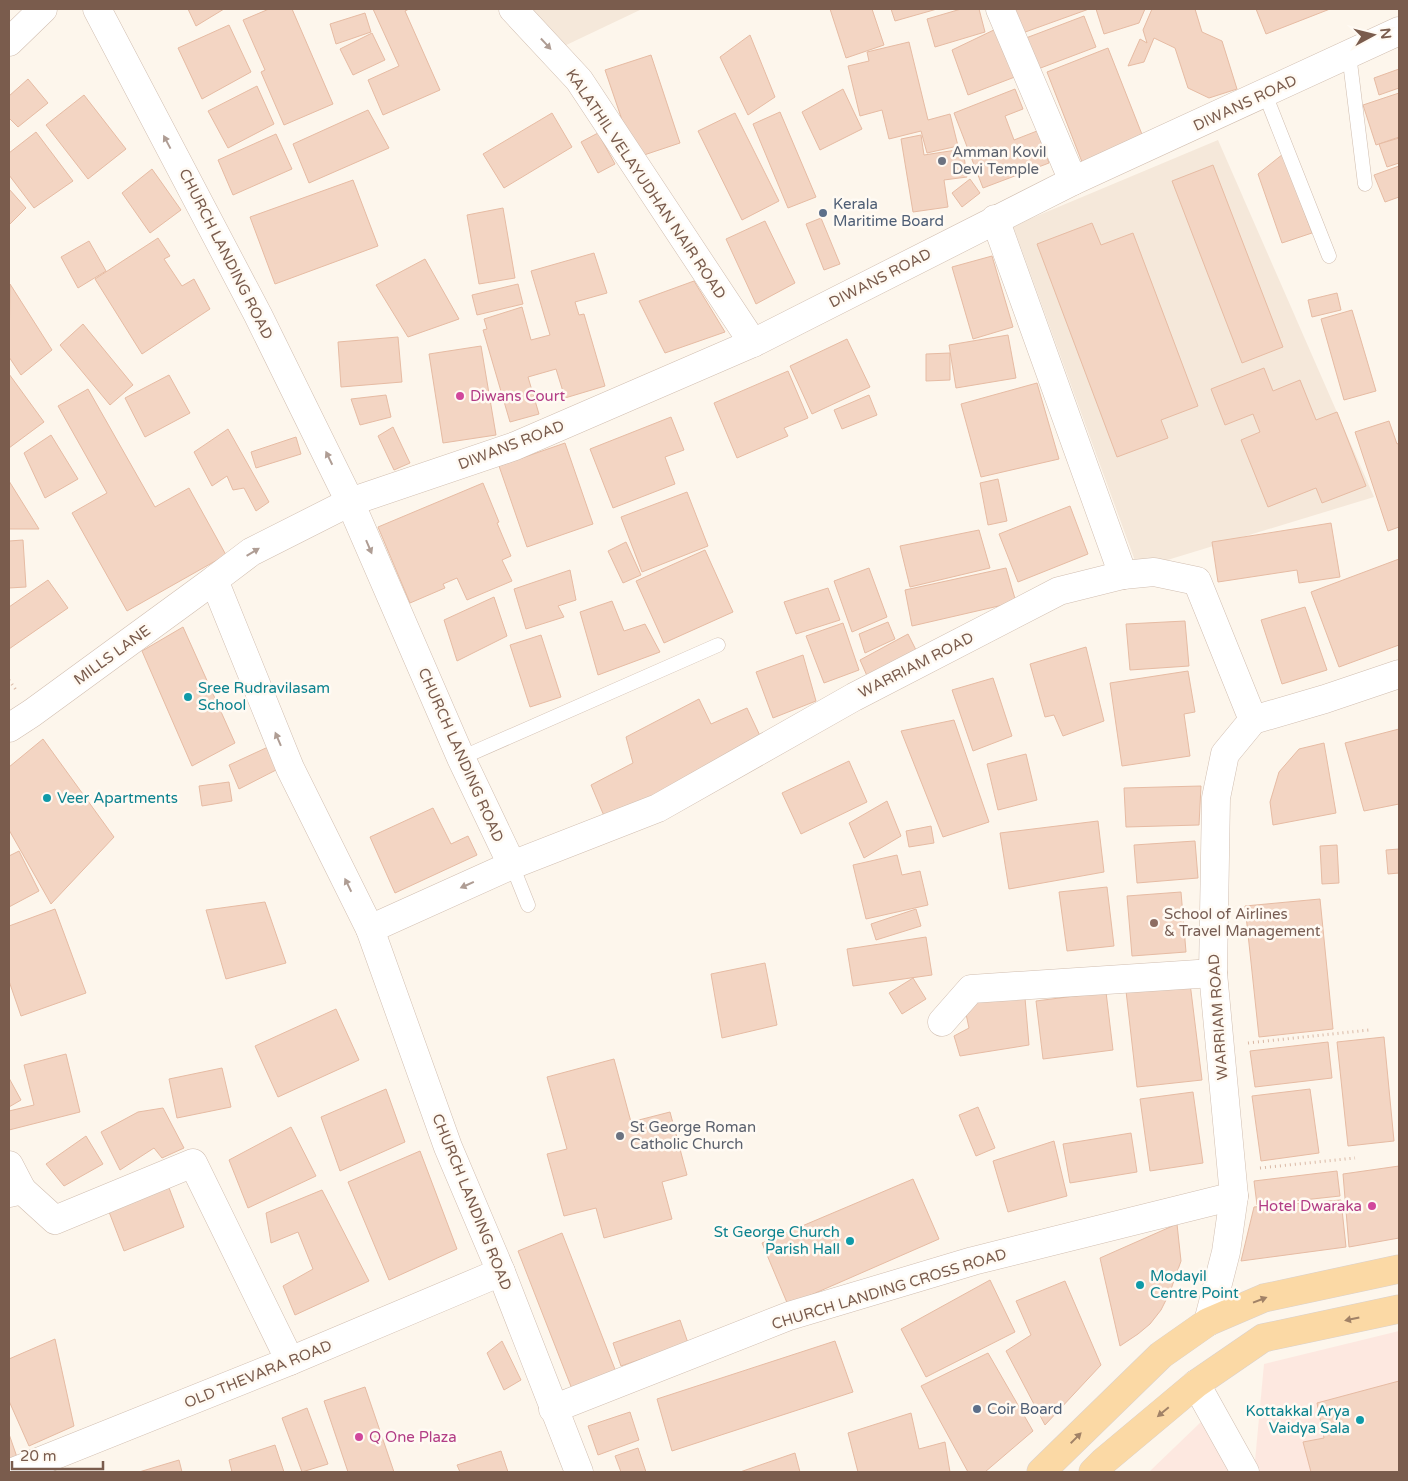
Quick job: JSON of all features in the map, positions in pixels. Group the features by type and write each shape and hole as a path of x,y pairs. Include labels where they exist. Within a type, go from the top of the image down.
{"main road":[{"path":"1041,1472 1161,1356 1208,1322 1264,1298 1399,1269"},
{"path":"1093,1472 1196,1384 1263,1338 1399,1309"}],"street":[{"path":"9,42 43,9"},
{"name":"CHURCH LANDING ROAD","path":"97,9 258,315 350,502 461,758 512,865"},
{"name":"KALATHIL VELAYUDHAN NAIR ROAD","path":"513,9 579,80 753,343"},
{"path":"1000,9 1074,181"},
{"name":"DIWANS ROAD","path":"350,502 515,446 753,343 995,219 1399,31"},
{"path":"995,219 1123,575"},
{"path":"214,580 251,552 350,502"},
{"name":"WARRIAM ROAD","path":"512,865 658,808 854,697 1059,591 1123,575 1154,572 1197,581 1253,720 1225,754 1216,798 1213,972 1233,1184 1226,1252 1208,1322"},
{"name":"CHURCH LANDING ROAD","path":"214,580 290,768 370,929 448,1147 501,1272 579,1472"},
{"name":"MILLS LANE","path":"9,728 214,580"},
{"path":"1253,720 1325,699 1399,674"},
{"path":"370,929 512,865"},
{"path":"942,1022 971,989 1213,972"},
{"path":"9,1166 16,1192 56,1220 193,1163 290,1361"},
{"name":"CHURCH LANDING CROSS ROAD","path":"553,1408 789,1316 1233,1184"},
{"name":"OLD THEVARA ROAD","path":"13,1472 290,1361 501,1272"},
{"path":"1196,1384 1245,1472"}],"lane":[{"path":"1349,54 1365,184"},
{"path":"1265,94 1329,256"},
{"path":"461,758 718,645"},
{"path":"512,865 528,905"}],"path":[{"path":"1220,1046 1369,1030"},
{"path":"1233,1184 1355,1158"}],"shaded area":[{"path":"523,9 642,9 560,48"},
{"path":"1218,140 1374,497 1138,569 1013,226"},
{"path":"1399,1331 1399,1472 1254,1472 1264,1364"},
{"path":"1202,1421 1231,1472 1149,1472"}],"building":[{"path":"188,9 224,9 196,26"},
{"path":"269,9 292,9 333,104 284,125 261,72 265,70 243,20"},
{"path":"373,9 409,9 405,11 440,90 383,115 368,80 399,66"},
{"path":"830,9 872,9 884,45 846,58"},
{"path":"891,9 937,9 895,21"},
{"path":"961,9 979,9 985,32 935,47 927,19"},
{"path":"1007,9 1089,9 1017,35"},
{"path":"1096,9 1145,9 1139,23 1104,34"},
{"path":"1152,9 1195,9 1202,32 1222,41 1237,89 1209,98 1188,88 1175,48 1154,38 1144,62 1128,66 1140,39 1147,43 1143,30"},
{"path":"1256,9 1330,9 1266,34"},
{"path":"365,13 371,32 336,44 330,24"},
{"path":"1084,16 1096,47 1038,69 1026,38"},
{"path":"229,25 251,72 202,99 178,48"},
{"path":"998,28 1020,75 968,95 952,50"},
{"path":"372,33 385,60 353,75 340,49"},
{"path":"750,35 775,97 748,115 720,57"},
{"path":"909,42 928,120 950,114 958,146 927,153 921,131 889,139 882,110 860,116 848,66 869,61 867,52"},
{"path":"1108,48 1143,137 1082,162 1047,72"},
{"path":"651,55 680,143 635,158 605,70"},
{"path":"1399,69 1399,88 1379,95 1374,78"},
{"path":"28,79 48,103 18,127 9,118 9,96"},
{"path":"257,86 274,124 228,148 208,111"},
{"path":"843,89 862,129 820,150 802,112"},
{"path":"1015,89 1023,109 1005,116 1014,140 1037,131 1049,163 983,188 954,113"},
{"path":"1399,93 1399,137 1376,145 1363,105"},
{"path":"84,95 126,149 88,179 46,125"},
{"path":"368,110 389,148 309,183 293,144"},
{"path":"780,112 816,197 788,208 753,124"},
{"path":"552,113 572,147 504,188 483,154"},
{"path":"735,113 779,201 742,220 698,131"},
{"path":"36,132 73,181 34,208 9,175 9,153"},
{"path":"598,133 615,164 598,173 581,142"},
{"path":"276,134 292,169 233,195 218,160"},
{"path":"921,135 924,155 963,149 967,177 944,180 948,207 913,212 901,139"},
{"path":"1399,138 1399,163 1387,167 1379,144"},
{"path":"1283,154 1312,233 1282,243 1258,174"},
{"path":"1213,165 1283,347 1242,363 1172,181"},
{"path":"1399,166 1399,197 1385,202 1374,175"},
{"path":"152,169 181,210 150,233 122,193"},
{"path":"970,179 980,193 962,207 952,193"},
{"path":"353,180 378,246 275,284 250,217"},
{"path":"9,189 26,208 9,225"},
{"path":"503,208 515,278 479,284 467,215"},
{"path":"821,218 840,264 824,270 806,224"},
{"path":"765,221 795,283 756,304 726,239"},
{"path":"1092,223 1101,245 1133,233 1198,406 1161,420 1168,438 1117,457 1037,244"},
{"path":"158,238 170,256 164,259 182,286 194,279 210,309 142,354 95,279"},
{"path":"89,241 106,271 78,288 61,257"},
{"path":"594,253 607,293 575,302 579,315 584,314 605,386 565,398 556,369 528,377 539,414 510,422 483,330 487,329 484,319 522,307 531,340 550,335 531,271"},
{"path":"992,256 1013,327 973,339 952,267"},
{"path":"425,259 459,319 408,337 376,285"},
{"path":"694,281 725,332 665,353 639,301"},
{"path":"10,284 52,350 21,375 9,357"},
{"path":"518,284 523,304 477,315 472,295"},
{"path":"1337,293 1341,310 1312,317 1308,300"},
{"path":"1352,310 1376,391 1344,400 1321,319"},
{"path":"83,324 133,385 110,405 60,345"},
{"path":"1008,335 1016,378 956,388 949,345"},
{"path":"398,337 402,382 341,387 338,342"},
{"path":"847,339 870,387 812,414 790,366"},
{"path":"481,346 496,435 443,443 429,354"},
{"path":"950,353 950,380 926,381 926,354"},
{"path":"1264,368 1273,391 1300,380 1316,420 1337,412 1366,486 1322,503 1316,488 1268,507 1241,440 1260,432 1253,414 1225,425 1211,389"},
{"path":"788,371 808,418 784,428 788,436 737,458 714,403"},
{"path":"9,374 44,422 9,448"},
{"path":"169,375 190,413 145,437 125,398"},
{"path":"1037,383 1059,459 981,477 961,404"},
{"path":"88,389 155,507 189,488 226,555 127,611 72,513 107,493 58,406"},
{"path":"386,395 391,417 360,425 351,399"},
{"path":"869,395 877,415 842,429 834,410"},
{"path":"671,417 684,450 665,457 675,484 613,508 590,449"},
{"path":"1389,421 1397,444 1399,443 1399,527 1388,531 1355,432"},
{"path":"393,427 410,463 394,470 378,436"},
{"path":"228,429 269,502 256,511 244,488 233,490 227,476 212,486 194,452"},
{"path":"51,435 78,479 45,498 24,453"},
{"path":"296,437 301,454 256,468 251,452"},
{"path":"565,443 593,524 527,547 499,466"},
{"path":"998,479 1007,521 988,525 980,483"},
{"path":"9,481 39,529 9,529"},
{"path":"483,483 511,556 502,560 512,581 467,600 457,578 443,584 445,588 410,603 378,527"},
{"path":"687,492 708,546 642,572 621,517"},
{"path":"1070,506 1088,554 1018,582 999,534"},
{"path":"1331,523 1340,577 1299,583 1297,570 1218,582 1212,542"},
{"path":"979,530 990,568 910,587 900,546"},
{"path":"23,540 26,587 9,588 9,541"},
{"path":"626,542 641,575 623,583 608,551"},
{"path":"705,550 733,612 664,643 636,581"},
{"path":"1399,559 1399,645 1339,667 1311,592"},
{"path":"869,568 887,617 852,632 834,581"},
{"path":"1006,568 1016,602 912,626 905,590"},
{"path":"570,570 576,600 558,606 564,617 526,629 514,589"},
{"path":"48,580 68,608 9,649 9,607"},
{"path":"828,588 840,620 796,634 784,602"},
{"path":"494,597 507,636 457,661 444,620"},
{"path":"612,601 624,631 645,624 660,652 598,675 580,612"},
{"path":"1305,607 1327,670 1282,684 1261,620"},
{"path":"1185,621 1189,666 1130,670 1126,624"},
{"path":"888,622 895,639 865,653 859,634"},
{"path":"843,623 859,670 824,683 806,636"},
{"name":"Sree Rudravilasam School","path":"183,627 235,743 192,766 142,651"},
{"path":"908,634 917,652 868,678 860,660"},
{"path":"541,635 561,697 530,707 510,645"},
{"path":"1086,647 1104,721 1063,736 1054,715 1045,717 1030,664"},
{"path":"803,655 816,701 773,718 756,672"},
{"path":"1188,671 1195,712 1184,714 1190,756 1122,766 1110,683"},
{"path":"993,678 1012,736 973,751 952,690"},
{"path":"699,699 711,724 747,708 762,740 607,823 591,785 633,763 626,737"},
{"path":"954,720 989,822 943,837 901,731"},
{"path":"1399,729 1399,804 1364,811 1345,743"},
{"name":"Veer Apartments","path":"43,739 114,837 51,904 9,830 9,767"},
{"path":"1324,743 1336,813 1273,825 1270,802 1279,772 1299,749"},
{"path":"268,747 278,769 239,789 229,765"},
{"path":"1026,754 1037,800 998,810 987,764"},
{"path":"849,761 867,802 801,834 782,793"},
{"path":"229,782 232,801 202,806 199,786"},
{"path":"1201,786 1199,825 1126,827 1124,788"},
{"path":"887,801 901,836 864,858 849,823"},
{"path":"433,808 451,844 468,836 477,855 395,893 370,837"},
{"path":"1098,821 1104,872 1009,889 1000,833"},
{"path":"931,826 934,843 909,847 906,831"},
{"path":"1195,841 1198,878 1137,883 1134,845"},
{"path":"1337,845 1339,883 1322,884 1320,846"},
{"path":"1399,849 1399,873 1388,874 1386,850"},
{"path":"19,851 39,891 9,907 9,856"},
{"path":"897,855 902,875 920,871 928,905 866,919 853,865"},
{"path":"1107,887 1114,946 1067,951 1059,892"},
{"path":"1181,892 1186,952 1132,956 1127,896"},
{"path":"1320,899 1333,1029 1259,1037 1245,906"},
{"path":"265,902 286,963 226,979 206,910"},
{"path":"55,909 86,993 21,1016 9,981 9,926"},
{"path":"916,909 921,926 876,940 871,924"},
{"path":"926,937 932,975 853,986 847,949"},
{"path":"765,963 777,1025 722,1038 711,974"},
{"path":"913,978 926,999 902,1014 889,993"},
{"path":"1190,983 1202,1080 1137,1087 1126,991"},
{"path":"1106,992 1113,1050 1043,1059 1036,1001"},
{"path":"980,998 1025,998 1029,1045 960,1056 954,1036 969,1028 966,1014"},
{"path":"336,1009 359,1060 278,1097 255,1046"},
{"path":"1384,1037 1394,1141 1348,1146 1337,1042"},
{"path":"1328,1042 1332,1078 1255,1087 1250,1051"},
{"path":"66,1054 80,1112 9,1130 9,1111 34,1105 24,1065"},
{"name":"St George Roman Catholic Church","path":"614,1059 631,1122 670,1112 687,1175 662,1182 672,1219 604,1238 596,1208 564,1216 547,1154 567,1149 547,1077"},
{"path":"222,1068 231,1107 177,1118 169,1079"},
{"path":"9,1078 21,1100 9,1107"},
{"path":"386,1089 405,1142 340,1171 321,1117"},
{"path":"1310,1089 1319,1153 1261,1161 1252,1096"},
{"path":"1193,1092 1203,1163 1150,1171 1140,1099"},
{"path":"978,1107 995,1148 976,1156 959,1115"},
{"path":"163,1108 184,1148 162,1158 154,1148 120,1170 101,1132 138,1112"},
{"path":"291,1127 316,1176 248,1208 229,1160"},
{"path":"1131,1133 1137,1172 1070,1183 1063,1144"},
{"path":"86,1136 103,1164 64,1186 46,1164"},
{"path":"1054,1141 1067,1196 1008,1212 993,1161"},
{"path":"420,1151 457,1249 389,1280 348,1182"},
{"name":"Hotel Dwaraka","path":"1399,1166 1399,1238 1349,1247 1343,1174"},
{"path":"1337,1171 1340,1196 1257,1205 1254,1181"},
{"name":"St George Church Parish Hall","path":"913,1179 939,1239 788,1305 762,1243"},
{"path":"166,1180 184,1227 124,1251 106,1204"},
{"path":"322,1190 369,1281 295,1315 283,1286 313,1269 298,1232 271,1243 266,1213"},
{"path":"1341,1200 1346,1247 1241,1261 1254,1207"},
{"name":"Modayil Centre Point","path":"1177,1224 1181,1261 1170,1292 1161,1310 1150,1324 1120,1346 1100,1258"},
{"path":"562,1233 616,1372 572,1389 518,1251"},
{"path":"990,1280 1015,1332 926,1377 901,1329"},
{"path":"1065,1281 1101,1365 1045,1425 1006,1351 1031,1335 1016,1301"},
{"path":"680,1320 688,1343 621,1366 613,1343"},
{"path":"55,1339 74,1426 29,1446 9,1401 9,1359"},
{"path":"502,1341 521,1380 504,1390 487,1353"},
{"path":"835,1341 853,1392 672,1451 657,1399"},
{"name":"Coir Board","path":"988,1353 1033,1431 985,1472 968,1472 921,1386"},
{"name":"Kottakkal Arya Vaidya Sala","path":"1399,1381 1399,1472 1311,1472 1303,1442 1324,1438 1317,1403"},
{"name":"Q One Plaza","path":"365,1387 394,1472 348,1472 324,1401"},
{"path":"307,1408 328,1464 302,1472 282,1418"},
{"path":"630,1412 639,1440 598,1455 588,1426"},
{"path":"911,1413 919,1449 945,1442 950,1472 858,1472 848,1433"},
{"path":"9,1434 19,1463 9,1465"},
{"path":"275,1445 284,1472 232,1472 229,1460"},
{"path":"638,1448 646,1472 621,1472 615,1456"},
{"path":"501,1451 508,1472 460,1472 457,1465"},
{"path":"795,1453 800,1472 740,1472"},
{"path":"179,1460 182,1472 139,1472"}],"place":[{"name":"Amman Kovil Devi Temple","path":"942,161"},
{"name":"Kerala Maritime Board","path":"823,213"},
{"name":"Diwans Court","path":"460,396"},
{"name":"Sree Rudravilasam School","path":"188,697"},
{"name":"Veer Apartments","path":"47,798"},
{"name":"School of Airlines & Travel Management","path":"1154,923"},
{"name":"St George Roman Catholic Church","path":"620,1136"},
{"name":"Hotel Dwaraka","path":"1372,1206"},
{"name":"St George Church Parish Hall","path":"850,1241"},
{"name":"Modayil Centre Point","path":"1140,1285"},
{"name":"Coir Board","path":"977,1409"},
{"name":"Kottakkal Arya Vaidya Sala","path":"1360,1420"},
{"name":"Q One Plaza","path":"359,1437"}]}
